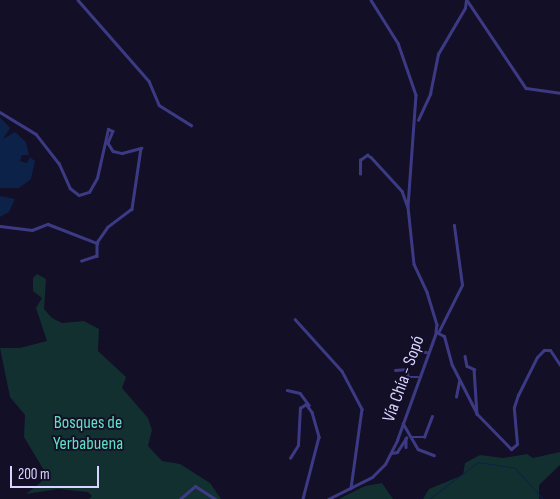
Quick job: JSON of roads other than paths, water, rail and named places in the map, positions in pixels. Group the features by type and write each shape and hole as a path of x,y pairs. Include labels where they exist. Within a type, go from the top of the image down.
{"street":[{"path":"78,0 149,81 159,105 191,125"},
{"path":"371,0 407,63 416,95 417,122 408,206 414,264 437,324 437,332"},
{"path":"417,122 430,94 438,54 465,8 467,0"},
{"path":"467,0 526,88 560,93"},
{"path":"0,112 36,134 59,163 70,188 79,195 89,192 95,183 108,129 113,131 108,144 113,151 122,153 141,148 132,209 108,227 97,243 97,256 82,261"},
{"path":"360,174 360,160 367,155 371,157 402,191 408,206"},
{"path":"0,226 32,230 45,224 53,225 97,243"},
{"path":"437,332 462,285 454,226"},
{"path":"294,319 342,371 362,409 350,488"},
{"name":"Vía Chía - Sopó","path":"328,499 379,472 391,454 426,352 437,332 444,336 459,381 477,414 514,449 517,444 514,407 537,357 544,350 550,350 560,364"},
{"path":"412,351 426,352"},
{"path":"465,356 466,366 474,369 477,414"},
{"path":"395,370 407,369 408,376"},
{"path":"401,377 418,376"},
{"path":"456,397 459,381"},
{"path":"287,390 300,393 309,405 318,437 303,499"},
{"path":"290,458 298,445 300,408 309,405"},
{"path":"412,437 424,437 432,416"},
{"path":"402,422 418,449 434,455"},
{"path":"391,454 397,452 406,438 406,447"},
{"path":"180,499 195,486 215,499"}],"water":[{"path":"0,117 10,128 3,139 15,132 26,142 29,155 22,155 20,161 27,163 30,157 35,161 31,179 19,188 0,188"},
{"path":"0,196 15,199 9,212 0,217"}],"waterway":[{"path":"429,499 478,462 515,468 543,499"}],"park label":[{"name":"Bosques de Yerbabuena","path":"88,434"}]}
